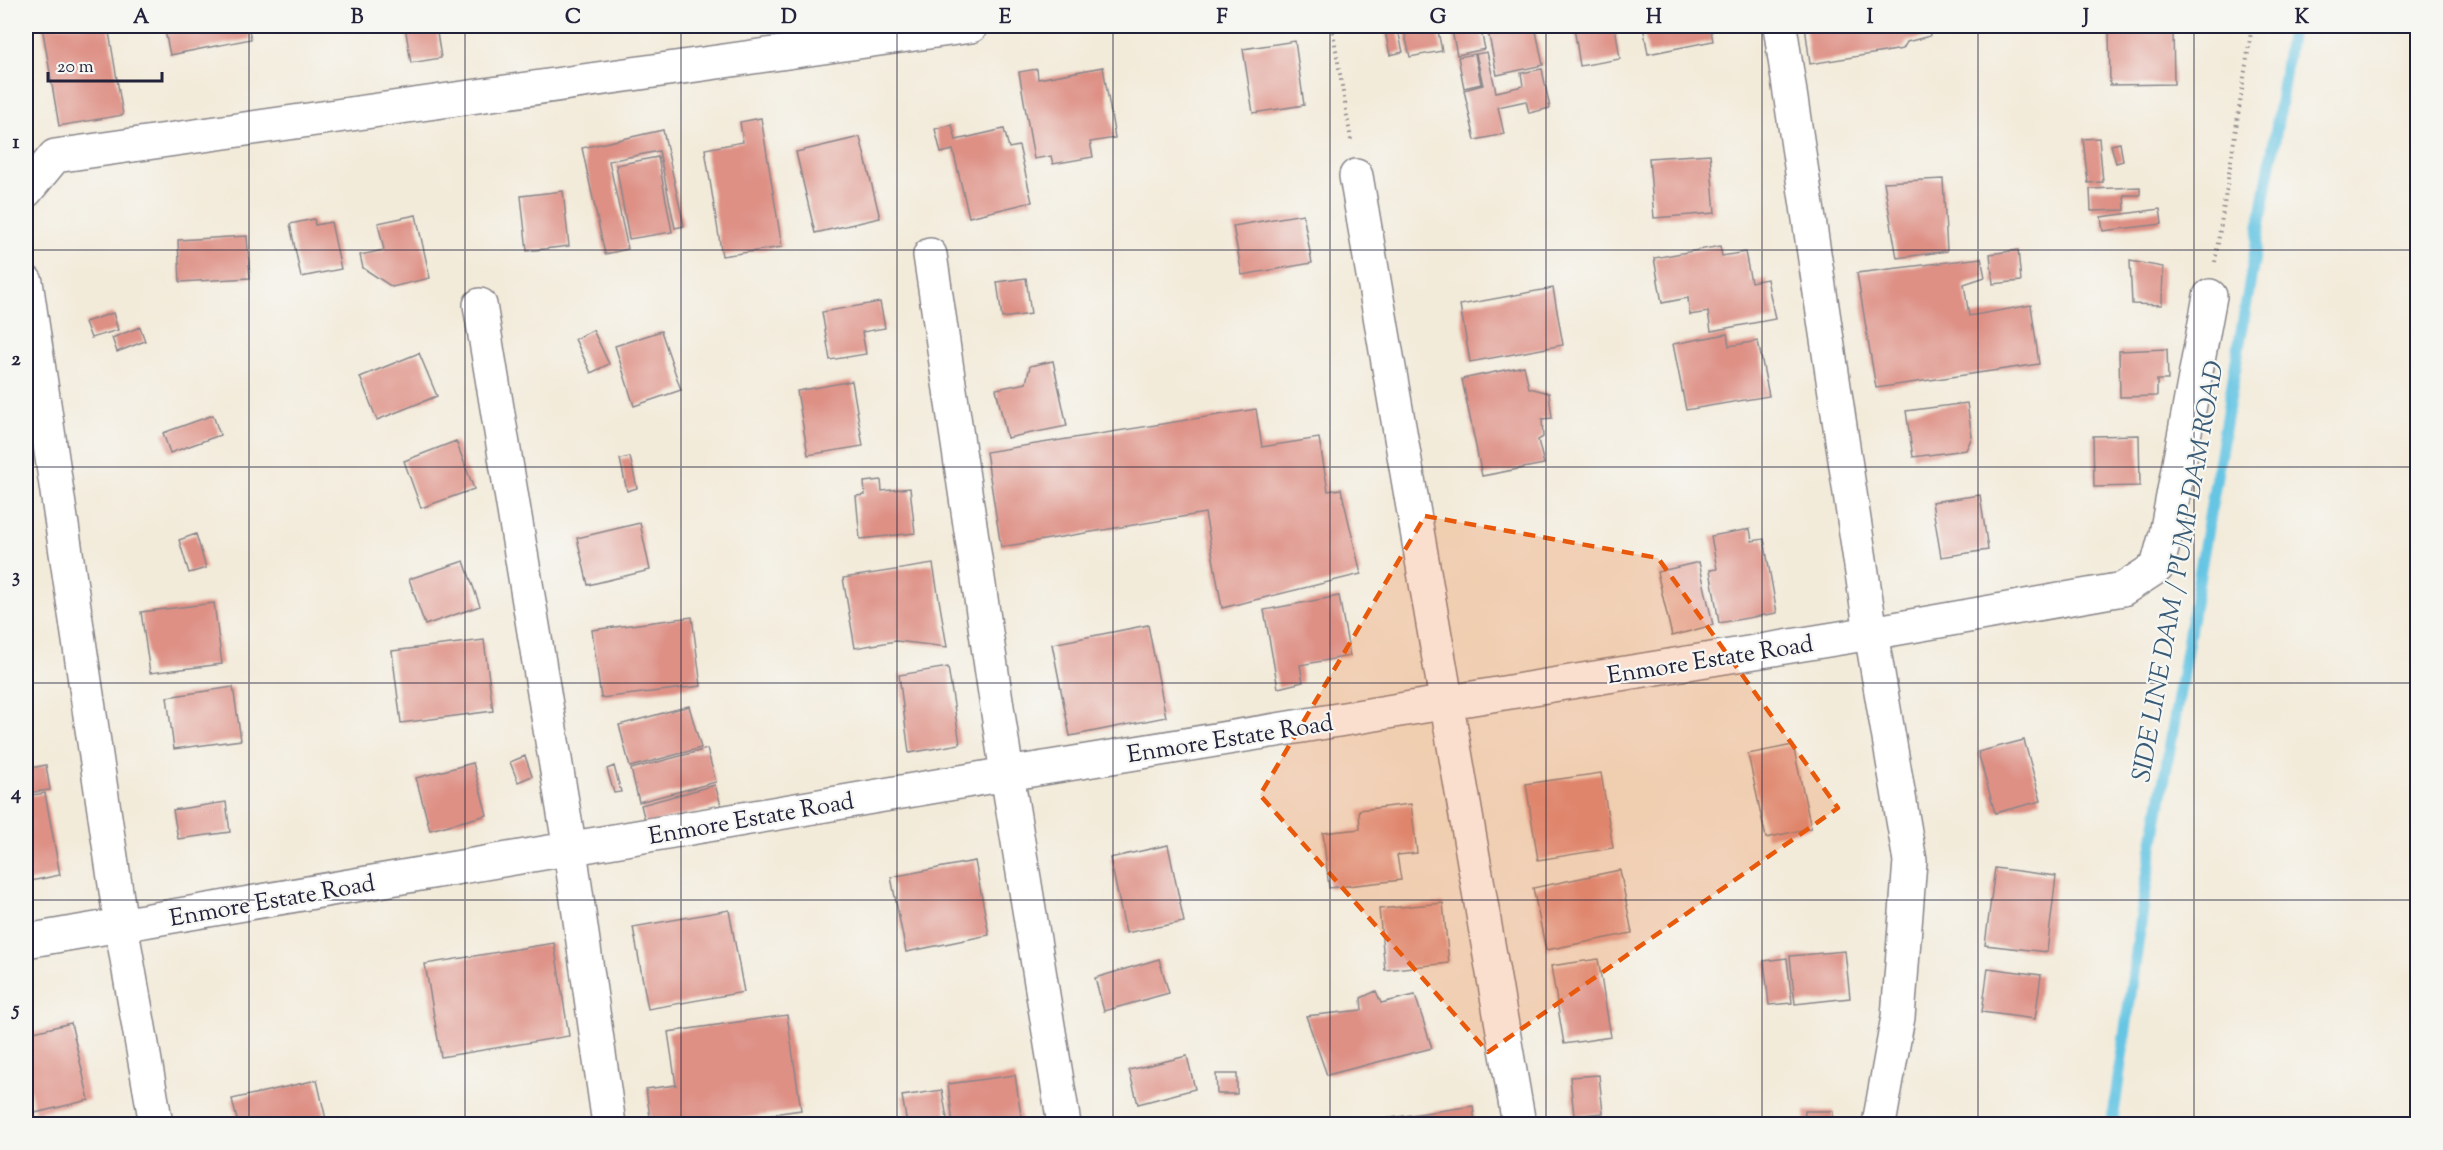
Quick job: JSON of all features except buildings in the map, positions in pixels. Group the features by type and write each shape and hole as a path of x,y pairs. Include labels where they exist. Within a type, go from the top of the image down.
{"street":[{"path":"26,191 55,156 971,26"},
{"path":"1780,26 1871,633 1910,861 1898,1017 1879,1125"},
{"path":"1356,176 1519,1125"},
{"path":"930,255 1007,774 1064,1125"},
{"path":"26,282 121,925 156,1125"},
{"name":"Enmore Estate Road","path":"26,941 1007,774 1871,633 2123,589 2157,567 2166,534 2210,296"},
{"path":"480,305 570,850 609,1125"}],"path":[{"path":"1332,26 1356,176"},
{"path":"2210,296 2252,26"}],"highlighted area":[{"path":"1425,516 1658,558 1838,808 1488,1052 1260,795"}],"waterway":[{"name":"SIDE LINE DAM / PUMP DAM ROAD","path":"2112,1124 2146,885 2276,131 2292,26"}]}
